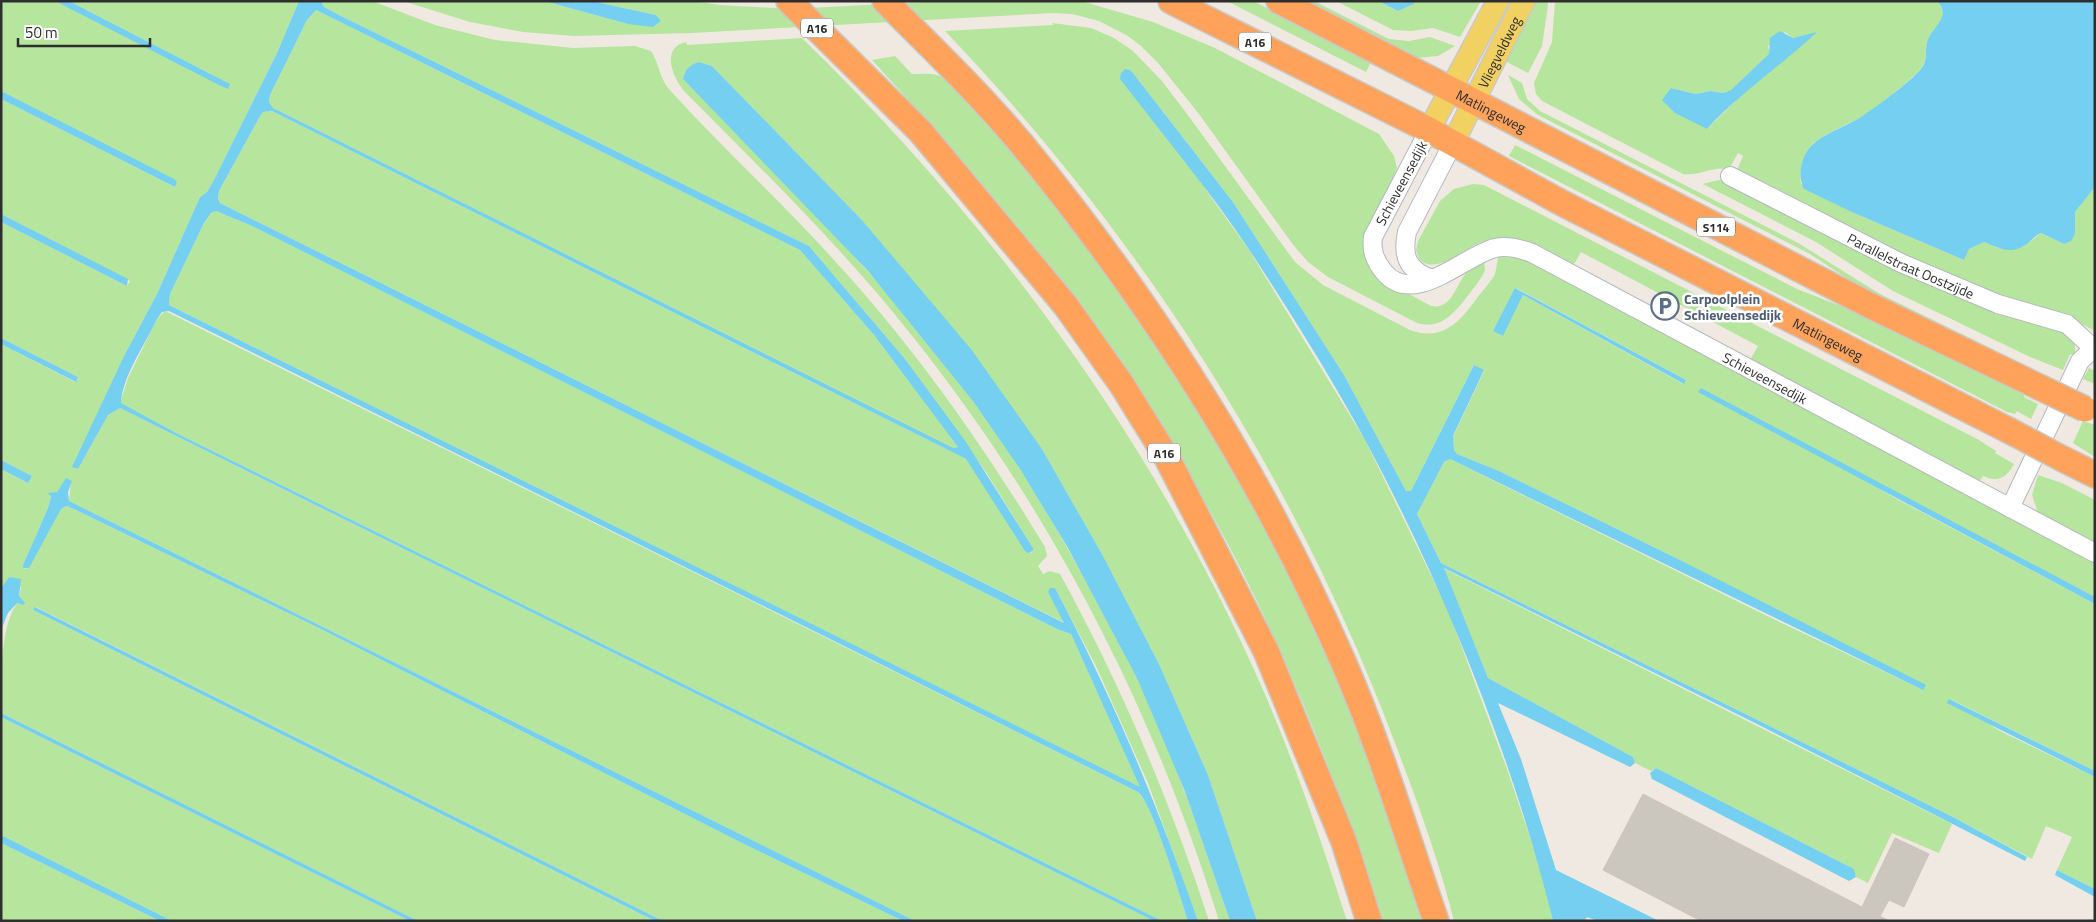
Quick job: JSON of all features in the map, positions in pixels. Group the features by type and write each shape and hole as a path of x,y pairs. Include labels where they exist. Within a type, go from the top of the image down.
{"highway":[{"name":"A16","path":"789,1 920,132 1066,306 1122,385 1166,456 1266,651 1344,842 1369,921"},
{"path":"885,1 934,50 1023,146 1103,248 1202,392 1293,556 1343,661 1436,921"},
{"name":"A16","path":"1170,1 1429,130"},
{"name":"Matlingeweg","path":"1278,1 1871,306 2090,411"},
{"name":"Matlingeweg","path":"1429,130 1562,203 2095,475"}],"main road":[{"name":"Vliegveldweg","path":"1429,130 1498,1"},
{"name":"Vliegveldweg","path":"1453,143 1524,1"}],"street":[{"name":"Schieveensedijk","path":"1429,130 1378,225 1372,245 1379,266 1386,274 1398,282 1407,285 1432,279 1494,248 1520,249 1532,253 2095,553"},
{"name":"Schieveensedijk","path":"1432,279 1412,266 1406,257 1404,246 1407,232 1453,143"},
{"name":"Parallelstraat Oostzijde","path":"1730,176 1848,238 1928,275 1998,304 2067,324 2094,347 2080,361 2010,508"}],"green space":[{"path":"1,1 55,1 230,84 69,1 299,1 277,53 214,180 207,192 200,197 157,294 124,356 73,467 78,469 108,415 120,408 1154,921 915,921 69,501 71,481 66,479 57,492 49,494 51,497 48,508 23,565 24,568 26,569 61,509 66,506 74,509 317,627 740,842 903,921 663,921 36,607 33,610 655,921 418,921 1,713 4,640 11,613 17,603 21,604 19,596 21,587 9,577 1,588 1,469 28,483 32,476 1,460 1,344 75,382 78,377 1,338 1,222 127,286 130,281 1,214 1,99 175,187 177,182 1,91"},
{"path":"321,1 372,1 435,25 495,40 573,48 635,46 651,51 668,88 814,238 864,293 947,398 1021,509 1045,547 1047,556 1038,566 1043,574 1050,571 1060,574 1124,701 1178,831 1209,921 1198,921 1148,783 1096,666 1055,588 1048,592 1065,623 220,203 218,200 219,191 259,118 263,112 272,111 966,459 1031,553 1033,551 1033,548 986,472 905,359 809,246 339,15 324,7"},
{"path":"403,1 544,1 628,24 656,15 592,1 693,1 720,5 791,9 941,1 1081,1 1153,22 1215,48 1379,134 1394,156 1397,168 1364,248 1369,266 1378,277 1431,306 1438,306 1449,300 1471,268 1484,261 1485,270 1465,300 1453,313 1440,322 1433,324 1415,322 1328,277 1308,262 1294,246 1199,114 1158,63 1128,36 1099,21 1072,14 1053,13 692,33 574,36 523,32 470,22"},
{"path":"1227,1 1253,1 1372,60 1366,72"},
{"path":"1304,1 1314,1 1389,39 1409,41 1430,37 1455,46 1438,56 1417,58"},
{"path":"1336,1 1378,1 1398,11 1414,4 1415,1 1481,1 1460,37 1433,28 1411,31 1393,30"},
{"path":"1528,1 1547,1 1548,5 1542,46 1528,73 1507,62 1505,59"},
{"path":"1555,1 1937,1 1943,11 1941,19 1928,41 1922,67 1869,112 1827,134 1810,147 1803,160 1801,184 1854,213 1964,260 1969,249 1984,242 1998,248 2023,247 2041,233 2064,244 2075,234 2075,212 2095,187 2095,331 2072,319 1967,284 1922,265 1737,170 1743,156 1738,153 1729,169 1723,168 1695,174 1683,174 1542,101 1536,94 1534,83 1552,42","holes":["1785,32 1793,38 1801,37 1707,129 1671,88 1696,94 1710,91 1723,93 1731,90 1770,54 1768,46"]},
{"path":"316,10 800,250 874,335 958,446 953,449 273,108 269,102 270,95 307,20"},
{"path":"1052,23 1091,28 1114,38 1133,51 1162,81 1295,262 1323,285 1410,330 1432,333 1449,328 1464,315 1494,276 1499,257 1524,258 2095,562 2095,597 1773,428 1895,498 2095,604 2095,771 1950,699 2000,731 2095,777 2095,889 2057,870 2072,837 2046,826 2032,859 1953,817 1441,563 1417,514 1444,462 1450,459 1765,615 1923,690 1678,559 1499,471 1457,454 1454,450 1453,437 1484,371 1474,365 1411,491 1406,491 1344,375 1233,202 1136,77 1208,193 1249,250 1365,440 1448,610 1507,769 1541,870 1553,921 1454,921 1435,853 1395,743 1355,644 1310,548 1260,455 1206,364 1147,276 1084,191 1017,110 945,31 1053,25","holes":["1516,288 1686,380 1683,384 1523,295 1503,335 1493,331"]},
{"path":"802,38 871,108 937,181 1000,256 1059,334 1114,415 1166,498 1213,584 1256,674 1305,796 1347,921 1257,921 1208,775 1159,664 1102,554 1042,449 861,219 712,66 699,62 684,73 683,79 834,235 906,316 974,401 1040,501 1119,641 1151,707 1187,798 1230,921 1219,921 1193,842 1163,765 1130,689 1093,615 1053,542 1010,472 963,403 887,304 802,211 684,91 676,79 671,64 673,50 678,45 686,42 687,45"},
{"path":"895,56 912,74 937,75 959,90 1001,138 1098,261 1159,348 1214,437 1266,529 1312,624 1354,721 1390,820 1421,921 1380,921 1362,863 1321,748 1273,636 1219,527 1174,449 1060,280 968,168 872,60"},
{"path":"1508,75 1522,83 1527,99 1540,111 1798,243 1880,294 2025,365 2023,369 1872,295 1810,254 1538,115 1519,99"},
{"path":"1515,145 1797,289 1874,319 2011,386 2024,394 2024,397 2038,404 2031,419 2017,411 2015,414 2007,412 1509,156"},
{"path":"1723,179 2063,330 2075,344 2075,355 2070,354 2063,370 2030,357 1893,291 1816,242 1703,184"},
{"path":"1473,184 1484,185 1979,440 1996,451 1995,453 2014,464 2002,478 1993,479 1983,476 1979,482 1750,360 1758,346 1581,252 1573,266 1517,244 1495,240 1477,244 1443,263 1426,264 1419,259 1416,250 1418,241 1440,201 1454,189"},
{"path":"216,211 252,226 1057,629 1071,634 1141,788 169,305 170,294 204,223 211,213"},
{"path":"165,311 1138,792 1151,813 1158,831 1188,921 1162,921 176,433 120,403 128,378 157,319"},
{"path":"2095,367 2095,384 2083,379 2089,368 2093,370"},
{"path":"2083,421 2095,425 2095,457 2073,443"},
{"path":"2038,475 2062,483 2095,500 2095,544 2038,513 2032,495"},
{"path":"1443,568 1952,824 1939,853 1892,833 1868,883 1856,877 1854,869 1656,768 1651,771 1635,763 1633,757 1488,678"},
{"path":"1,717 410,921 172,921 1,835"},
{"path":"1,843 160,921 1,921"}],"water":[{"path":"55,1 69,1 230,84 228,89 219,85"},
{"path":"299,1 321,1 324,7 339,15 809,246 905,359 966,442 1033,548 1033,551 1028,553 1025,551 966,459 272,111 263,112 259,118 219,191 218,199 220,203 1064,623 1048,592 1050,588 1055,588 1096,669 1133,752 1167,836 1198,921 1188,921 1158,831 1151,813 1138,792 169,311 162,312 157,319 135,360 122,393 121,403 176,433 1162,921 1154,921 120,408 108,415 78,469 72,467 124,356 157,294 200,197 207,192 214,180 277,53","holes":["316,10 800,250 874,335 958,447 953,448 273,108 269,102 270,95 307,20","216,211 252,226 1057,629 1071,634 1140,787 169,305 170,294 204,223 211,213"]},
{"path":"544,1 592,1 656,15 661,21 653,27 628,24"},
{"path":"1378,1 1415,1 1414,4 1398,11"},
{"path":"1937,1 2095,1 2095,187 2075,212 2075,234 2071,241 2064,244 2041,233 2025,246 2012,250 2003,249 1984,242 1969,249 1964,260 1854,213 1804,189 1801,167 1811,146 1823,137 1870,111 1904,85 1923,66 1928,41 1941,19 1943,11"},
{"path":"1780,31 1793,38 1817,32 1733,103 1707,129 1675,113 1662,100 1671,88 1696,94 1710,91 1723,93 1731,90 1769,54 1770,38"},
{"path":"699,62 712,66 861,219 971,349 1042,449 1102,554 1159,664 1208,775 1257,921 1230,921 1184,789 1137,678 1068,548 1020,469 973,401 868,271 683,79 688,68"},
{"path":"1125,69 1130,70 1136,77 1233,202 1344,375 1406,491 1411,491 1474,365 1484,370 1453,436 1454,450 1457,454 1499,471 1678,559 1926,685 1923,690 1450,459 1444,462 1417,514 1441,563 1953,817 2027,857 2025,861 1759,725 1444,568 1488,678 1633,757 1635,763 1630,767 1498,703 1521,759 1556,870 1659,921 1598,921 1587,917 1584,921 1553,921 1518,798 1474,674 1449,614 1394,496 1352,416 1295,320 1219,207 1120,79 1121,73"},
{"path":"1,91 174,179 177,182 175,187 1,99"},
{"path":"1,214 128,279 127,286 1,222"},
{"path":"1515,288 1686,380 1684,384 1523,295 1503,336 1493,331"},
{"path":"1,338 78,377 76,382 1,344"},
{"path":"1701,388 2095,597 2095,604 1698,392"},
{"path":"1,460 32,476 28,483 1,469"},
{"path":"66,478 72,481 68,492 69,501 915,921 903,921 740,842 317,627 74,509 66,506 61,509 29,568 23,568 48,508 51,497 48,493 57,492"},
{"path":"9,577 21,579 19,596 25,603 23,605 17,603 8,613 1,630 1,588"},
{"path":"35,607 663,921 655,921 33,610"},
{"path":"1949,699 2095,771 2095,777 1947,703"},
{"path":"1,713 418,921 410,921 1,717"},
{"path":"1656,768 1854,869 1856,877 1849,881 1652,779 1650,773"},
{"path":"1,835 172,921 160,921 1,843"},
{"path":"2057,870 2095,889 2095,897 2055,875"}],"building":[{"path":"1643,794 1862,907 1895,838 1929,854 1904,907 1889,900 1880,916 1889,921 1701,921 1603,870"}],"place":[{"name":"Carpoolplein Schieveensedijk","path":"1665,306"}]}
